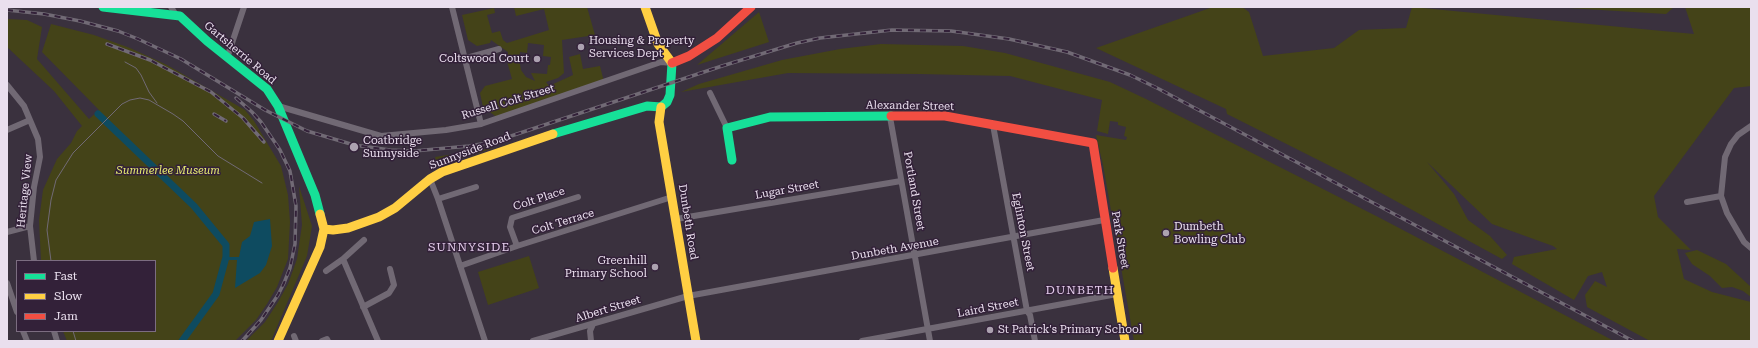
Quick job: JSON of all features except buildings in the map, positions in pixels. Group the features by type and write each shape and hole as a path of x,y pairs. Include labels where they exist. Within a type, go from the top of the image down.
{"street":[{"name":"Gartsherrie Road","path":"103,7 160,13 174,11 227,58 267,89 279,109 296,148 317,200 324,228"},
{"path":"227,58 244,7"},
{"path":"452,7 463,59 481,124"},
{"path":"645,7 658,44 672,63 670,95 667,102 661,107"},
{"path":"672,63 689,56 717,38 751,7"},
{"path":"463,59 499,49"},
{"name":"Russell Colt Street","path":"279,109 382,136 446,130 481,124 661,62 672,63"},
{"name":"Heritage View","path":"7,85 24,106 38,139 40,157 34,187 30,226 34,260"},
{"path":"710,93 727,128 732,160"},
{"name":"Sunnyside Road","path":"324,228 333,230 348,228 379,217 403,203 430,179 442,172 524,143 646,106 661,107"},
{"name":"Dunbeth Road","path":"661,107 659,122 696,341"},
{"name":"Alexander Street","path":"727,128 770,117 945,116 1092,143"},
{"name":"Portland Street","path":"890,117 930,341"},
{"path":"7,130 30,120"},
{"name":"Eglinton Street","path":"993,125 1027,310 1030,315 1035,341"},
{"path":"1751,126 1738,135 1731,144 1725,157 1721,196 1728,213 1744,242 1751,248"},
{"name":"Park Street","path":"1092,143 1125,341"},
{"path":"430,179 485,341"},
{"name":"Lugar Street","path":"676,219 901,181"},
{"path":"438,199 476,187"},
{"path":"1687,202 1721,196"},
{"name":"Colt Place","path":"518,246 510,227 512,218 578,197"},
{"name":"Colt Terrace","path":"460,266 672,197"},
{"name":"Dunbeth Avenue","path":"688,296 1104,220"},
{"path":"7,232 30,226"},
{"path":"278,341 320,247 324,228"},
{"path":"326,271 343,259 364,240"},
{"path":"343,259 378,341"},
{"path":"363,307 389,293 394,285 390,269"},
{"path":"8,286 16,309"},
{"name":"Laird Street","path":"862,341 1117,294"},
{"name":"Albert Street","path":"533,341 688,296"},
{"path":"591,341 590,331 592,324"},
{"path":"322,341 327,339 328,341"},
{"path":"19,341 26,340"}],"green space":[{"path":"514,7 587,7 595,35 562,40 564,73 558,78 546,82 549,86 573,75 569,57 580,54 583,69 600,66 604,82 498,118 483,107 480,93 485,86 512,79 507,61 508,52 491,40 490,43 477,46 468,40 462,15 494,8 495,13 487,15 492,33 500,31 503,40 507,43 549,30 544,9 516,16","holes":["528,43 544,45 543,56 551,57 550,65 548,65 547,74 531,73 535,81 526,77 521,70 519,59 520,52 527,53"]},
{"path":"1213,7 1242,7 1249,12 1263,56 1334,48 1359,30 1406,28 1412,7 1694,34 1685,7 1751,7 1751,86 1734,88 1654,196 1658,217 1691,250 1677,249 1684,279 1712,292 1751,302 1751,341 1650,341 1587,307 1585,295 1595,281 1607,287 1602,272 1588,276 1574,300 1512,264 1514,257 1557,249 1553,246 1492,224 1427,162 1454,194 1468,220 1490,236 1507,255 1502,259 1350,176 1227,114 1226,109 1096,48"},
{"path":"1552,7 1674,7 1666,14"},
{"path":"759,12 769,42 697,65"},
{"name":"Summerlee Museum","path":"7,19 27,20 42,27 37,59 89,119 99,110 42,52 51,24 94,35 130,48 167,65 245,110 254,121 281,166 288,195 290,222 288,259 277,287 267,304 256,320 235,341 67,341 63,332 156,332 156,260 41,260 39,220 43,190 57,159 71,143 77,131 82,126 54,91 7,47"},
{"path":"881,44 963,46 1005,53 1110,82 1382,219 1614,341 1134,341 1103,165 1096,135 1126,140 1127,137 1124,136 1126,127 1118,125 1118,122 1110,121 1108,134 1097,131 1102,100 1010,76 919,74 788,73 681,92 699,84 782,60 840,49"},
{"path":"494,148 438,166 435,157"},
{"path":"299,186 312,226 307,256 271,341 246,341 265,322 278,302 288,284 297,259 302,225"},
{"path":"1697,250 1726,264 1751,287 1751,297 1743,291 1732,287 1722,288 1710,276 1692,264 1685,253"},
{"path":"529,256 539,288 488,305 478,272"}],"water":[{"path":"270,219 272,246 266,265 260,273 235,288 237,260 226,260 226,257 239,257 242,242 250,236 254,222"}],"waterway":[{"path":"98,114 194,206 226,245 226,257 216,294 182,341"}],"tram line":[{"path":"125,62 136,68 149,92 157,103"},
{"path":"51,260 47,230 51,200 56,180 73,153 122,104 130,100 140,98 149,100 173,114 183,121 218,156 262,183"},
{"path":"73,332 76,341"}],"railway":[{"path":"7,10 44,14 80,21 118,31 181,59 265,110 307,131 354,145 390,150 414,151 469,146 493,142 722,66 797,43 820,38 892,30 951,31 1009,39 1067,52 1130,75 1159,89 1633,341"},
{"path":"107,44 150,60 211,92 243,118 264,142"},
{"path":"236,98 261,122 280,150 290,171 296,206 295,244 290,268 278,295 261,320 242,341"},
{"path":"214,114 226,121"}],"traffic: fast":[{"path":"103,7 180,16 207,41 267,89 278,106 315,195 320,214"},
{"path":"553,134 647,106 661,107 667,102 670,95 672,63"},
{"path":"732,160 727,128 770,117 891,116"}],"traffic: slow":[{"path":"645,7 658,44 672,63"},
{"path":"661,107 659,122 696,341"},
{"path":"324,229 333,230 348,228 379,217 395,208 430,179 442,172 553,134"},
{"path":"278,341 320,247 324,229 320,214"},
{"path":"1113,268 1125,341"}],"traffic: jam":[{"path":"672,63 689,56 717,38 751,7"},
{"path":"891,116 945,116 1093,143 1113,268"}],"place":[{"name":"Housing & Property Services Dept","path":"581,47"},
{"name":"Coltswood Court","path":"537,59"},
{"name":"Coatbridge Sunnyside","path":"354,147"},
{"name":"Dumbeth Bowling Club","path":"1166,233"},
{"name":"Greenhill Primary School","path":"655,267"},
{"name":"St Patrick's Primary School","path":"990,330"}],"district":[{"name":"SUNNYSIDE","path":"469,247"},
{"name":"DUNBETH","path":"1080,290"}]}
